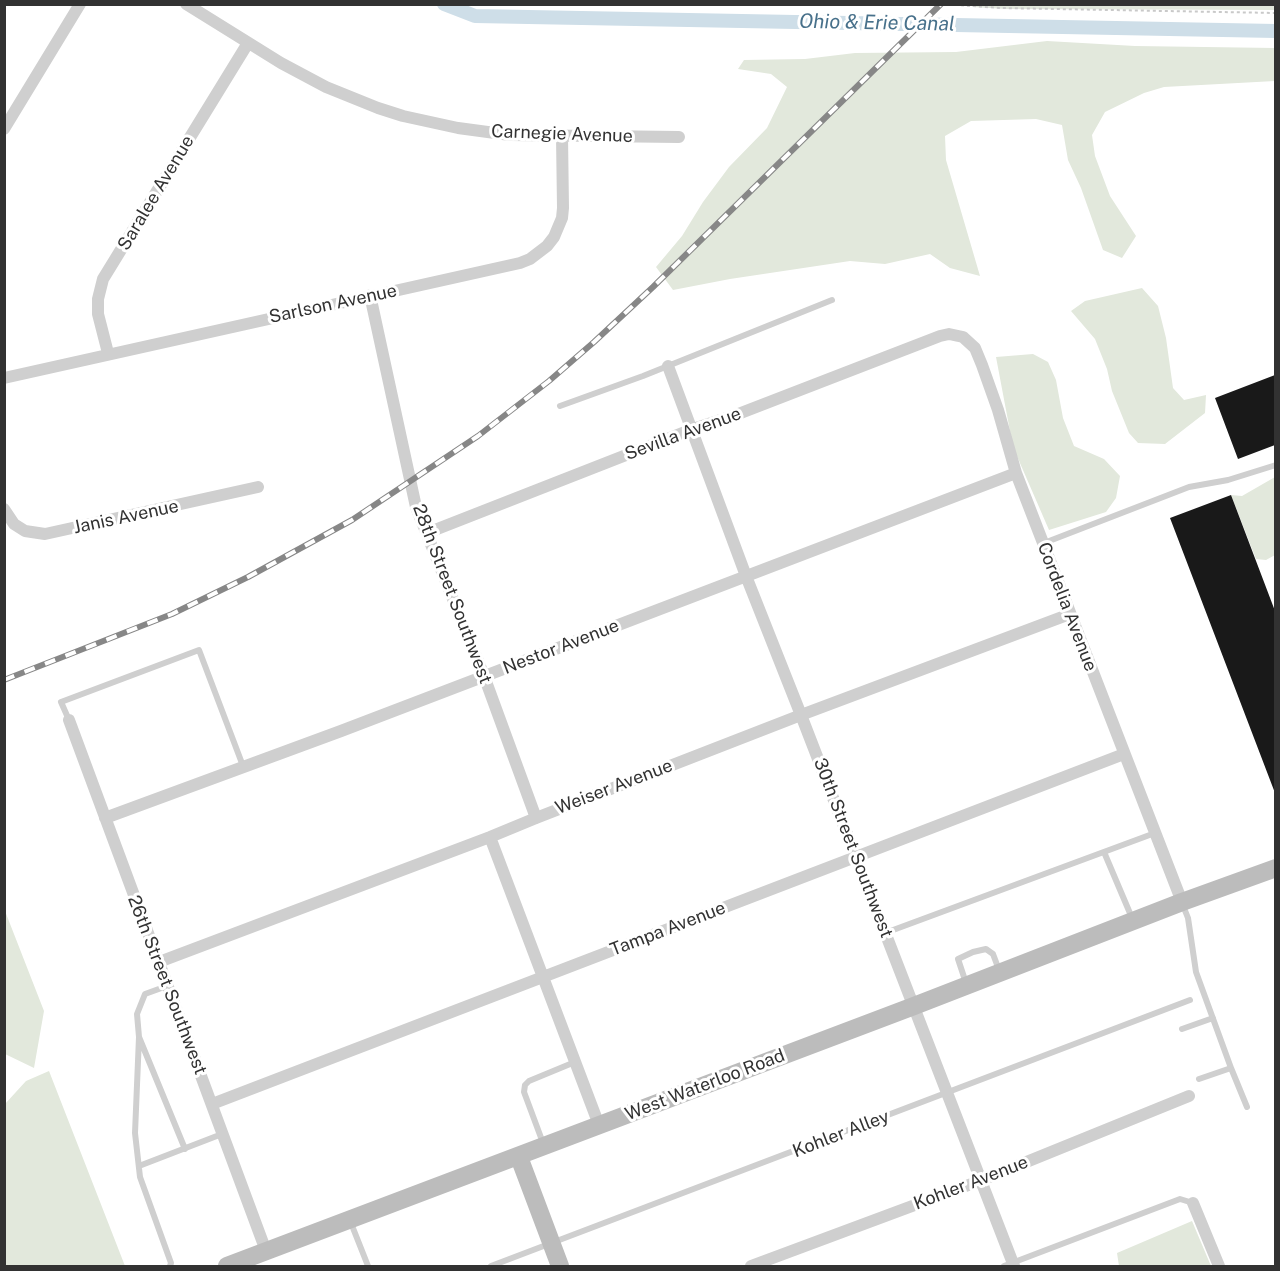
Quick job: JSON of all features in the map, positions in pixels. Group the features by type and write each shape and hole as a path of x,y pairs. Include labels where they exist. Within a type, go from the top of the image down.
{"main road":[{"name":"West Waterloo Road","path":"227,1266 1275,868"},
{"path":"519,1157 561,1266"}],"street":[{"path":"4,129 80,4"},
{"name":"Carnegie Avenue","path":"186,4 248,43 326,87 403,116 459,128 510,135 679,137"},
{"name":"Saralee Avenue","path":"108,353 98,314 98,299 103,279 248,43"},
{"name":"Sarlson Avenue","path":"4,378 520,263 539,253 554,237 562,218 562,136"},
{"name":"28th Street Southwest","path":"370,295 414,499 484,676 536,818"},
{"name":"Cordelia Avenue","path":"939,336 957,334 969,341 975,348 998,410 1016,473 1182,902"},
{"name":"Sevilla Avenue","path":"427,533 939,336"},
{"name":"30th Street Southwest","path":"668,366 746,576 946,1093 982,1180 1010,1265"},
{"name":"Nestor Avenue","path":"105,818 1016,473"},
{"name":"Janis Avenue","path":"4,509 8,517 20,528 32,534 45,534 258,487"},
{"name":"Weiser Avenue","path":"159,962 1070,614"},
{"name":"26th Street Southwest","path":"69,720 266,1251"},
{"name":"Tampa Avenue","path":"212,1104 1124,754"},
{"path":"489,837 599,1125"},
{"name":"Kohler Avenue","path":"751,1266 982,1180 1189,1096"},
{"path":"1192,1203 1219,1266"}],"lane":[{"path":"560,406 668,366 832,300"},
{"path":"1043,544 1190,487 1228,480 1275,465"},
{"path":"69,720 61,702 199,650 244,767"},
{"path":"885,933 1155,833"},
{"path":"1104,852 1133,921"},
{"path":"1182,902 1188,918 1196,972 1247,1107"},
{"path":"967,986 958,959 973,952 986,949 993,954 1000,973"},
{"path":"167,986 145,994 137,1014 139,1036 135,1133 139,1166 146,1194 171,1263 170,1266"},
{"name":"Kohler Alley","path":"491,1266 1190,1000"},
{"path":"1182,1029 1213,1018"},
{"path":"139,1036 185,1149"},
{"path":"544,1147 524,1092 525,1085 529,1081 575,1062"},
{"path":"1199,1079 1231,1068"},
{"path":"139,1166 222,1134"},
{"path":"1010,1265 1180,1199 1192,1203"},
{"path":"350,1220 368,1266"}],"path":[{"path":"704,4 851,4"},
{"path":"943,4 1000,8 1275,12"}],"shaded area":[{"path":"1275,4 1275,10 1006,9 971,5"},
{"path":"1047,41 1135,46 1275,48 1275,81 1164,87 1144,93 1105,112 1092,135 1095,156 1110,196 1136,236 1122,258 1103,250 1081,188 1068,160 1062,125 1036,119 971,121 945,136 946,160 980,276 950,268 930,254 885,264 850,261 673,290 656,267 682,236 729,167 767,128 787,87 771,74 738,69 744,60 805,59 855,53 956,52"},
{"path":"1142,288 1158,306 1166,338 1173,388 1184,400 1206,395 1205,413 1165,444 1138,443 1129,433 1095,339 1071,311 1085,301"},
{"path":"1033,354 1048,362 1056,380 1063,418 1074,446 1104,459 1120,476 1116,498 1106,512 1049,530 1013,447 996,357"},
{"path":"1275,477 1275,555 1266,560 1256,559 1231,495 1242,496"},
{"path":"5,911 44,1011 34,1068 5,1054"},
{"path":"49,1071 125,1266 5,1266 5,1104 26,1081"},
{"path":"1192,1221 1211,1266 1119,1266 1117,1253"}],"building":[{"path":"1275,375 1275,445 1238,459 1215,398"},
{"path":"1231,495 1275,611 1275,793 1170,518"}],"waterway":[{"name":"Ohio & Erie Canal","path":"444,4 475,16 1276,31"}],"railway":[{"path":"4,680 172,614 248,577 352,520 478,436 549,381 653,287 941,4"}]}
